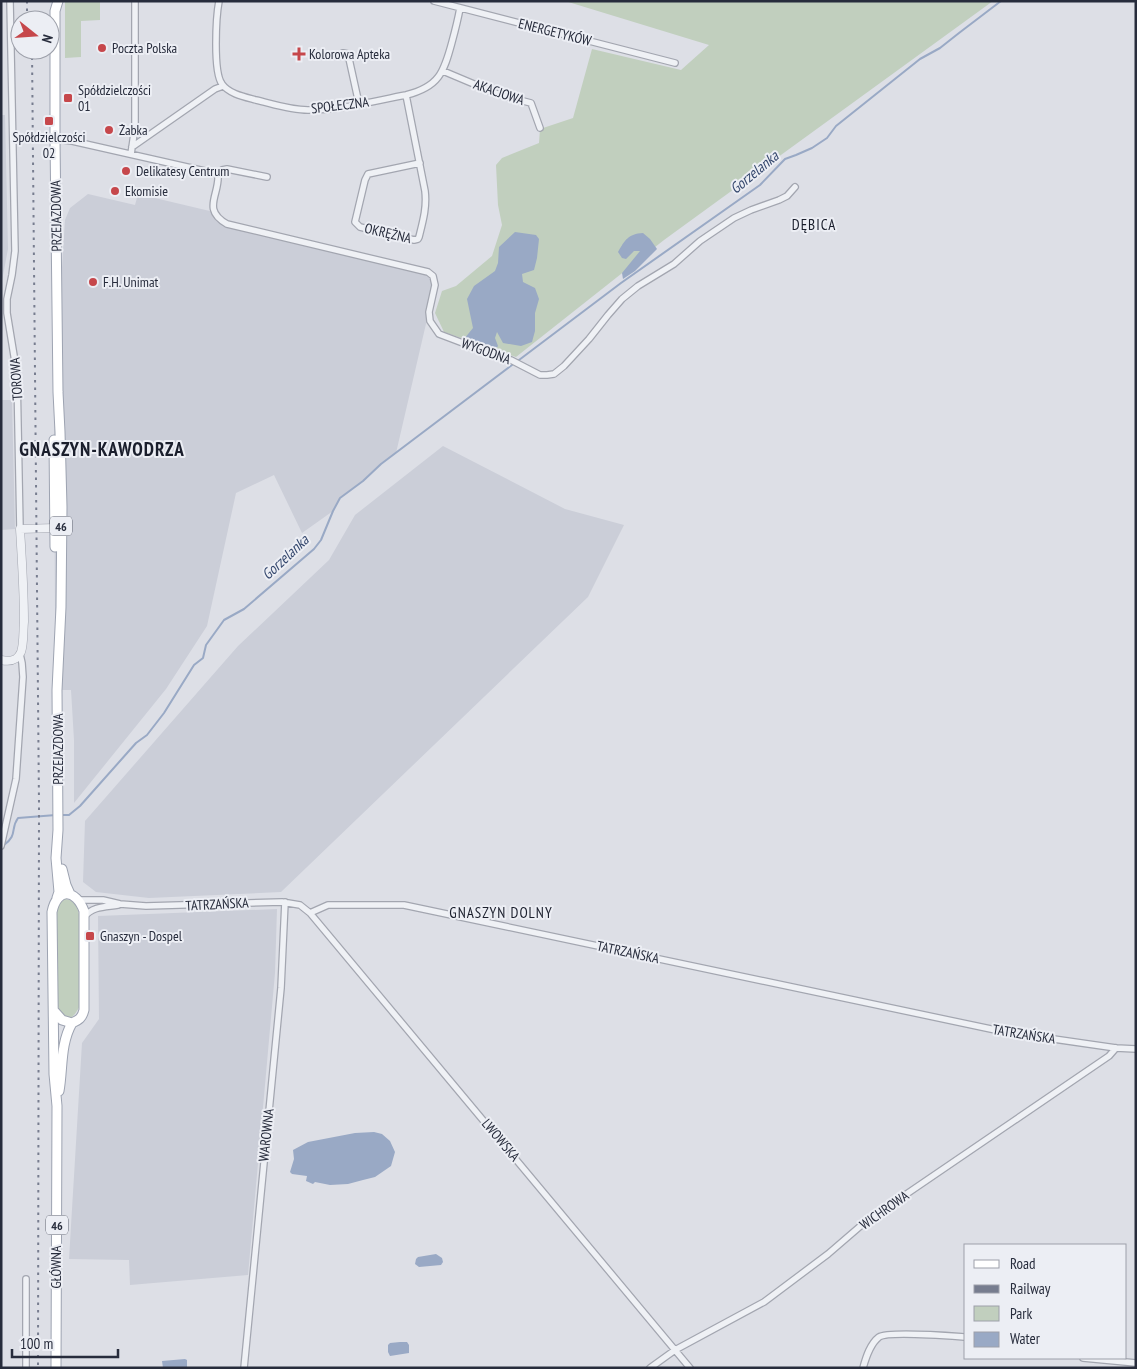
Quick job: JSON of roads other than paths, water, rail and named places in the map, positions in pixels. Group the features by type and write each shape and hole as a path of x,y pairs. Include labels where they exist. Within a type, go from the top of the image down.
{"main road":[{"name":"PRZEJAZDOWA","path":"55,60 58,392 62,507 61,607 58,660 58,834 56,858 59,892 57,898"},
{"name":"PRZEJAZDOWA","path":"58,392 54,435 55,609 58,660"},
{"name":"PRZEJAZDOWA","path":"58,834 62,872 70,894"},
{"path":"57,898 70,894 80,900"},
{"name":"46","path":"54,1011 52,912 57,898"},
{"name":"46","path":"72,1024 80,1020 84,1010 84,911 80,900"},
{"path":"54,1011 62,1020 72,1024"},
{"name":"GŁÓWNA","path":"54,1011 54,1074 57,1106 56,1368"},
{"name":"GŁÓWNA","path":"57,1106 64,1047 67,1032 72,1024"}],"street":[{"name":"TOROWA","path":"10,1 14,250 12,275 7,299 7,313 18,374 20,529 24,595 24,630 20,654"},
{"path":"131,154 135,127 135,1"},
{"path":"132,147 215,89 223,86 220,81 217,58 216,19 219,1"},
{"name":"ENERGETYKÓW","path":"434,1 675,63"},
{"path":"443,71 460,8"},
{"path":"343,53 348,54 359,104"},
{"name":"SPOŁECZNA","path":"223,86 241,96 288,108 321,110 406,96 434,82 443,71"},
{"name":"AKACJOWA","path":"443,71 500,95 531,102 540,128"},
{"name":"OKRĘŻNA","path":"406,96 420,163 425,191 426,208 419,237 414,240 357,225 355,222 368,174 420,163"},
{"path":"55,139 72,141 218,174 222,170 227,169 267,177"},
{"name":"WYGODNA","path":"218,174 212,206 214,212 222,221 227,224 428,272 433,276 435,285 429,312 430,321 440,334 511,360 540,375 554,374 564,366 622,299 638,286 674,264 700,241 734,218 787,196 794,187"},
{"path":"20,529 55,528"},
{"path":"5,661 16,659 20,654"},
{"path":"2,843 16,779 23,678 20,654"},
{"name":"TATRZAŃSKA","path":"80,900 103,900 120,904 146,906 270,901 300,905 310,913 328,905 404,904 1005,1032 1116,1048 1136,1049"},
{"name":"WAROWNA","path":"244,1368 281,988 285,902"},
{"name":"TATRZAŃSKA","path":"84,917 88,912 96,908 120,904"},
{"name":"LWOWSKA","path":"310,913 690,1368"},
{"name":"WICHROWA","path":"650,1368 675,1350 764,1302 828,1254 864,1223 1109,1056 1116,1048"},
{"path":"26,1279 26,1368"},
{"path":"863,1368 870,1349 878,1338 888,1334 964,1337"},
{"path":"1094,1359 1136,1363"}],"water":[{"path":"515,232 536,235 539,239 534,270 522,274 523,282 535,288 539,299 535,313 535,331 532,342 521,346 503,343 497,332 495,338 498,346 495,350 464,339 473,328 467,299 474,286 495,271 498,263 499,247"},
{"path":"643,233 657,249 635,271 623,279 622,273 640,251 634,251 626,259 622,258 618,252 628,238"},
{"path":"374,1132 382,1134 390,1141 395,1152 391,1166 375,1177 348,1184 330,1185 315,1182 313,1184 306,1181 307,1176 290,1172 294,1159 293,1150 308,1142 355,1133"},
{"path":"436,1254 442,1258 443,1262 441,1265 419,1267 415,1264 418,1257"},
{"path":"407,1342 409,1353 390,1356 388,1345"},
{"path":"187,1360 187,1368 163,1368 162,1361"}],"waterway":[{"name":"Gorzelanka","path":"519,360 621,283 760,185 785,159 812,148 827,138 836,126 920,59 940,48 1001,1"},
{"name":"Gorzelanka","path":"61,815 69,815 80,806 136,743 147,735 164,713 194,665 203,658 206,645 224,620 244,609 314,549 321,540 340,498 363,481 381,464 512,365"},
{"path":"4,845 11,838 18,818 56,815"}],"railway":[{"path":"27,1 27,10"},
{"path":"32,60 39,805 38,1368"}],"place":[{"name":"Poczta Polska","path":"102,48"},
{"name":"Kolorowa Apteka","path":"299,54"},
{"name":"Spółdzielczości 01","path":"68,98"},
{"name":"Spółdzielczości 02","path":"49,121"},
{"name":"Żabka","path":"109,130"},
{"name":"Delikatesy Centrum","path":"126,171"},
{"name":"Ekomisie","path":"115,191"},
{"name":"F.H. Unimat","path":"93,282"},
{"name":"Gnaszyn - Dospel","path":"90,936"}],"district":[{"name":"DĘBICA","path":"814,224"},
{"name":"GNASZYN-KAWODRZA","path":"102,449"},
{"name":"GNASZYN DOLNY","path":"501,912"}]}
